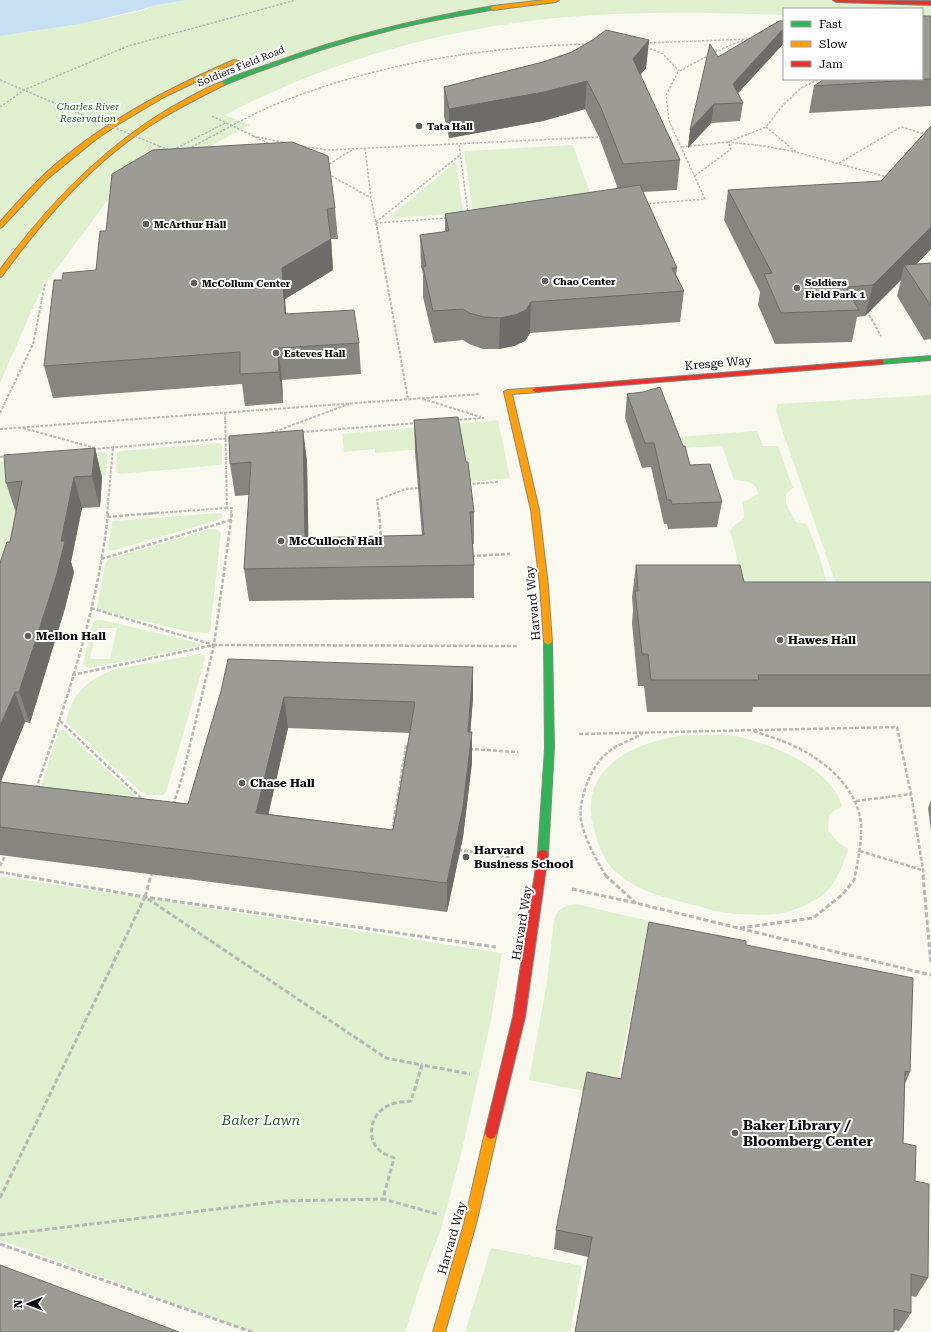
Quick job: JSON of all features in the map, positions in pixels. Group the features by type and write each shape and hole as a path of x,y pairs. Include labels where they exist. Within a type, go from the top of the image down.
{"main road":[{"name":"Soldiers Field Road","path":"0,275 39,222 82,176 128,137 157,117 193,97 218,85 269,65 358,35 454,13 556,0"},
{"path":"836,0 931,3"},
{"name":"Soldiers Field Road","path":"0,226 49,175 102,131 156,97 191,80 243,59"},
{"name":"Kresge Way","path":"508,392 931,358"},
{"name":"Harvard Way","path":"438,1332 470,1224 519,1017 543,861 547,814 549,753 549,646 541,552 535,510 508,392"}],"path":[{"path":"0,107 24,90 128,46 296,0"},
{"path":"645,43 753,38"},
{"path":"642,204 705,199 669,121 666,95 679,71 713,53 746,39"},
{"path":"186,151 233,125 287,100 329,85 377,71 469,53 516,48 595,44"},
{"path":"645,47 663,54 679,71"},
{"path":"0,80 172,151"},
{"path":"728,142 766,127 783,105 801,88 816,80"},
{"path":"209,115 233,125 273,146"},
{"path":"164,155 226,122"},
{"path":"766,127 796,152"},
{"path":"838,163 901,127 931,136"},
{"path":"253,136 291,144"},
{"path":"299,146 328,150 459,145 599,137"},
{"path":"682,147 728,142 764,146 796,152 889,178"},
{"path":"695,176 731,149 728,142"},
{"path":"459,145 468,217"},
{"path":"365,148 371,198 408,399"},
{"path":"321,170 353,149"},
{"path":"376,223 460,155"},
{"path":"327,174 371,198"},
{"path":"376,223 453,218"},
{"path":"0,413 33,344 46,284"},
{"path":"864,305 894,361"},
{"path":"0,429 508,392"},
{"path":"421,398 483,418"},
{"path":"281,434 265,436 352,403"},
{"path":"225,412 227,508"},
{"path":"452,420 513,415"},
{"path":"296,433 421,423"},
{"path":"21,427 98,449"},
{"path":"90,450 233,438"},
{"path":"35,794 60,721 90,608 101,559 107,517 112,448"},
{"path":"0,457 8,456"},
{"path":"467,484 528,479"},
{"path":"381,541 381,524 377,500 406,489 421,488"},
{"path":"107,517 232,508 214,645 182,778 172,808"},
{"path":"101,559 231,520"},
{"path":"464,556 541,552"},
{"path":"90,608 214,645"},
{"path":"72,675 214,645 549,646"},
{"path":"60,721 144,800"},
{"path":"548,734 642,734 897,727 911,794 923,870 931,964"},
{"path":"738,929 813,918 842,895 854,880 860,850 861,824 856,801 842,781 821,762 795,746 752,730"},
{"path":"636,903 606,876 592,852 581,819 584,789 595,767 607,753 642,734"},
{"path":"392,834 406,746 414,746"},
{"path":"462,749 549,753"},
{"path":"856,801 911,794"},
{"path":"451,849 543,861"},
{"path":"860,850 923,870"},
{"path":"0,866 7,851"},
{"path":"0,1198 144,897 154,868"},
{"path":"0,872 144,897 530,951"},
{"path":"540,882 636,903 931,975"},
{"path":"144,897 386,1058 504,1080"},
{"path":"383,1199 394,1158 379,1151 372,1136 372,1123 376,1114 387,1105 400,1101 411,1101 422,1065"},
{"path":"0,1235 284,1201 383,1199 470,1224"},
{"path":"0,1244 252,1332"}],"green space":[{"name":"Charles River Reservation","path":"187,0 931,0 931,21 923,20 923,8 783,8 783,15 708,13 606,14 535,20 443,36 398,47 310,76 267,94 225,115 250,125 107,201 45,285 34,305 0,383 0,36 80,24 144,10 152,6"},
{"path":"573,145 594,204 473,213 464,151"},
{"path":"456,162 463,212 459,214 388,218"},
{"path":"931,395 931,593 840,595 781,427 776,410 777,404"},
{"path":"498,420 510,478 470,482 463,446 375,453 375,449 344,452 342,434"},
{"path":"757,431 763,446 778,446 793,488 786,494 786,504 796,522 807,524 819,555 829,590 746,592 730,531 743,518 744,510 742,502 758,494 757,490 750,482 734,480 722,446 681,448 677,437"},
{"path":"219,443 222,445 222,463 220,465 120,474 116,472 117,453 121,451"},
{"path":"104,452 108,454 106,475 34,481 0,581 0,462"},
{"path":"222,514 222,518 218,520 115,550 110,550 108,548 112,522 114,521"},
{"path":"210,529 217,529 221,533 210,631 207,633 190,632 103,611 97,608 105,564 109,559"},
{"path":"97,620 103,620 202,644 200,646 89,668 83,664 93,623","holes":["97,628 117,628 110,659 90,659"]},
{"path":"200,654 205,657 202,670 166,792 163,795 148,795 141,792 68,724 66,721 69,711 73,702 83,688 97,677 106,673 116,669"},
{"path":"64,730 135,796 137,800 41,787 58,732"},
{"path":"689,735 736,736 766,745 799,760 827,781 836,793 842,807 829,815 828,831 838,842 848,849 836,879 824,894 810,903 787,912 777,914 748,915 714,911 670,899 642,889 624,879 616,872 608,863 602,852 597,841 591,809 593,791 600,776 611,764 625,754 660,740"},
{"name":"Baker Lawn","path":"0,876 502,953 491,1020 462,1150 441,1229 422,1279 405,1332 253,1332 0,1240"},
{"path":"576,904 649,921 614,1097 529,1080 547,983 554,920 557,913 562,908"},
{"path":"491,1248 582,1266 570,1332 465,1332"}],"water":[{"path":"0,0 187,0 152,6 80,24 0,36"}],"building":[{"path":"923,16 931,16 931,79 923,79"},
{"path":"779,21 783,21 783,29 733,84 743,103 714,104 690,130 710,44 718,57"},
{"path":"606,30 649,40 633,59 680,160 623,164 601,108 587,81 544,92 449,109 444,87 543,62 572,52"},
{"path":"823,80 914,80 814,86"},
{"path":"931,126 931,227 873,285 846,287 859,310 781,313 764,274 772,273 728,190 881,181"},
{"path":"292,142 328,156 335,208 327,209 331,239 282,268 285,314 354,310 359,343 278,348 279,372 240,374 240,352 44,366 54,280 62,280 63,273 96,270 100,231 106,231 112,174 153,150"},
{"name":"Chao Center","path":"640,185 677,268 672,268 684,291 531,302 526,310 515,315 500,318 484,317 469,313 463,309 433,311 423,267 426,266 420,235 449,231 445,214"},
{"path":"931,263 931,306 904,265"},
{"path":"660,387 683,446 685,446 690,465 710,464 722,502 672,504 671,500 667,500 654,443 645,443 627,394 643,392"},
{"path":"458,417 466,462 468,462 474,512 470,512 474,565 244,569 251,462 230,464 229,436 303,430 305,538 424,535 414,420"},
{"path":"95,448 92,476 74,477 61,541 65,541 56,577 19,692 15,692 0,726 0,563 7,542 10,542 22,481 6,483 4,455"},
{"name":"Hawes Hall","path":"636,565 740,565 744,582 931,582 931,675 758,675 759,680 651,680 648,654 642,654 635,591 638,591"},
{"path":"228,659 473,667 468,732 472,732 463,807 447,883 0,827 0,782 188,804 221,691","holes":["284,697 415,702 393,830 256,813"]},
{"name":"Baker Library / Bloomberg Center","path":"649,922 746,941 746,945 913,978 910,1072 905,1071 903,1143 916,1146 915,1181 929,1184 928,1278 911,1274 911,1313 894,1309 894,1332 575,1332 592,1237 556,1230 587,1072 621,1079"},
{"path":"0,1265 179,1332 0,1332"}],"traffic: fast":[{"path":"222,84 288,59 355,37 424,20 493,8"},
{"path":"880,362 931,358"},
{"path":"543,854 550,748 548,642"}],"traffic: slow":[{"path":"493,8 556,0"},
{"path":"0,226 43,179 92,139 138,109 186,83 236,61"},
{"path":"0,275 46,216 98,163 126,140 156,119 188,100 222,84"},
{"path":"536,390 508,392 535,510 544,586 548,642"},
{"path":"439,1332 470,1224 491,1133"}],"traffic: jam":[{"path":"836,0 931,3"},
{"path":"536,390 880,362"},
{"path":"491,1133 519,1017 543,854"}],"place":[{"name":"Tata Hall","path":"419,126"},
{"name":"McArthur Hall","path":"146,224"},
{"name":"Chao Center","path":"545,281"},
{"name":"McCollum Center","path":"194,283"},
{"name":"Soldiers Field Park 1","path":"797,288"},
{"name":"Esteves Hall","path":"276,353"},
{"name":"McCulloch Hall","path":"281,541"},
{"name":"Mellon Hall","path":"28,636"},
{"name":"Hawes Hall","path":"780,640"},
{"name":"Chase Hall","path":"242,783"},
{"name":"Harvard Business School","path":"466,857"},
{"name":"Baker Library / Bloomberg Center","path":"735,1133"}]}
